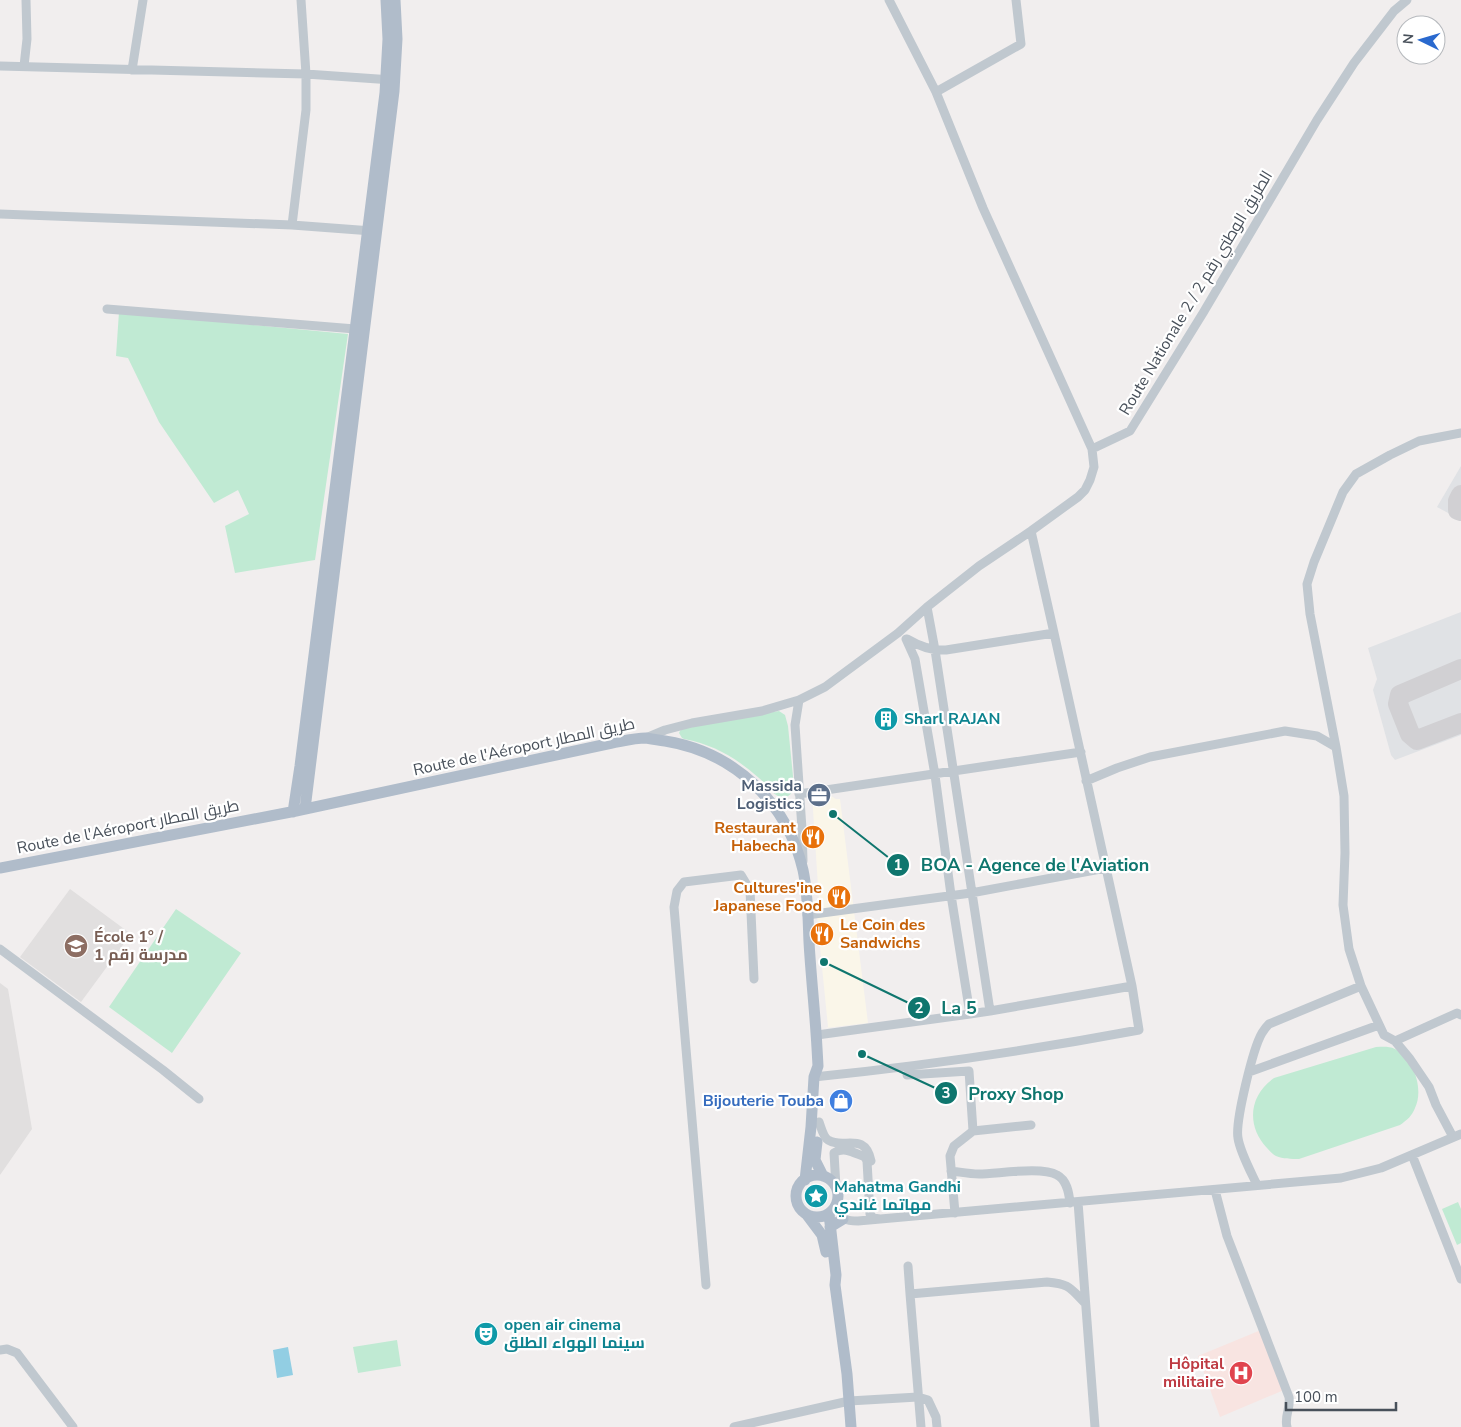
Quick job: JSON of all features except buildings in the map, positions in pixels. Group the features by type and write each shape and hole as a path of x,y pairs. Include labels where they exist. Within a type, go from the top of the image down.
{"main road":[{"path":"386,0 391,80"},
{"path":"293,812 332,553 382,160 397,39 395,0"},
{"path":"305,809 355,329 372,231"},
{"name":"Route de l'Aéroport طريق المطار","path":"0,868 293,812 612,743 645,738 678,743 699,750 742,774 768,798 781,816 790,834 803,871 818,1073 819,1122 815,1160 822,1176"},
{"name":"Route de l'Aéroport طريق المطار","path":"805,1180 818,1073"},
{"path":"836,1285 831,1278 822,1235 807,1214 801,1209 797,1199 798,1188 805,1180 816,1176 822,1176 833,1182 838,1196 836,1204 829,1214 851,1427"},
{"path":"807,1214 818,1217 829,1214"},
{"path":"830,1227 843,1219"}],"street":[{"path":"24,66 27,39 26,0"},
{"path":"132,70 143,0"},
{"path":"292,225 306,110 306,74 301,0"},
{"path":"645,738 665,730 692,723 762,710 799,700 826,687 898,633 927,607 979,566 1078,497 1086,490 1090,480 1094,467 1092,449 983,208 936,92 889,0"},
{"path":"936,92 1021,44 1016,0"},
{"path":"1394,11 1395,0"},
{"name":"Route Nationale 2 / الطريق الوطني رقم 2","path":"1092,449 1130,431 1203,313 1317,120 1354,63 1394,11 1407,0"},
{"path":"0,66 306,74 391,80"},
{"path":"0,214 292,225 372,231"},
{"path":"107,309 355,329"},
{"path":"836,1204 843,1219 847,1221 955,1214 1341,1178 1381,1168 1457,1136 1436,1105 1429,1087 1410,1059 1395,1041 1384,1035 1361,986 1349,949 1343,906 1346,853 1344,796 1310,614 1307,584 1343,492 1356,474 1419,440 1461,433"},
{"path":"818,1073 974,1057 1069,1043 1139,1030 1132,986 1031,531"},
{"path":"927,607 990,1011"},
{"path":"898,633 921,646 935,650 946,650 1054,633"},
{"path":"906,639 915,659 935,775 951,895 970,1014"},
{"path":"799,700 795,724 803,871"},
{"path":"1086,781 1116,768 1150,757 1285,731 1317,736 1336,747"},
{"path":"799,794 1081,752"},
{"path":"807,916 971,893 1106,868"},
{"path":"706,1285 674,907 676,891 684,882 741,875 750,890 754,979"},
{"path":"0,949 199,1099"},
{"path":"816,1035 990,1011 1132,986"},
{"path":"1256,1185 1238,1140 1237,1131 1249,1072 1262,1032 1269,1024 1361,986"},
{"path":"1395,1041 1457,1013 1461,1015"},
{"path":"1249,1072 1379,1025"},
{"path":"907,1076 969,1071 973,1131"},
{"path":"819,1122 827,1139 830,1141 852,1142 866,1149 871,1159 874,1214 880,1219"},
{"path":"955,1214 950,1156 954,1146 973,1131 1031,1125"},
{"path":"836,1187 834,1153 839,1149 844,1149 865,1157 870,1214 872,1218 880,1219"},
{"path":"1412,1155 1461,1278"},
{"path":"951,1170 976,1174 1046,1172 1057,1175 1064,1181 1074,1202 1085,1303 1094,1427"},
{"path":"1214,1190 1227,1236 1289,1397 1287,1427"},
{"path":"908,1266 921,1427"},
{"path":"910,1294 1048,1282 1071,1288 1085,1303"},
{"path":"0,1350 7,1349 17,1353 72,1427"},
{"path":"734,1427 849,1401 918,1396 928,1400 936,1417 937,1427"}],"shaded area":[{"path":"1461,466 1461,520 1437,507"},
{"path":"1461,612 1461,735 1395,760 1391,755 1373,690 1377,679 1368,648"},
{"path":"824,792 836,799 840,799 868,1023 825,1028 828,1027 817,917 820,916 812,795"},
{"name":"École 1° / مدرسة رقم 1","path":"70,889 131,934 81,1002 20,957"},
{"path":"0,983 8,989 32,1129 0,1175"},
{"name":"Hôpital militaire","path":"1261,1330 1284,1390 1220,1417 1198,1356"}],"green space":[{"path":"119,312 348,334 315,560 235,573 225,526 249,514 238,490 214,503 159,422 128,358 116,356"},
{"path":"779,711 785,715 788,726 794,786 791,794 787,797 775,795 759,778 733,758 706,745 684,739 679,733 681,729 696,724"},
{"path":"176,909 241,953 172,1053 109,1007"},
{"path":"1376,1047 1395,1049 1407,1060 1416,1075 1418,1100 1409,1118 1400,1125 1299,1159 1281,1158 1271,1152 1260,1139 1253,1121 1255,1102 1259,1093 1266,1085 1274,1078"},
{"path":"1458,1202 1461,1209 1461,1243 1457,1245 1442,1209"},
{"path":"397,1340 401,1366 358,1373 353,1347"}],"water":[{"path":"288,1347 293,1375 277,1378 273,1350"}],"taxiway":[{"path":"1461,495 1458,501 1458,510 1461,511"},
{"path":"1461,669 1400,695 1398,704 1410,734 1417,740 1461,723"}],"place":[{"name":"Sharl RAJAN","path":"886,719"},
{"name":"Massida Logistics","path":"819,795"},
{"name":"BOA - Agence de l'Aviation","path":"833,814"},
{"name":"Restaurant Habecha","path":"813,837"},
{"name":"Cultures'ine Japanese Food","path":"839,897"},
{"name":"Le Coin des Sandwichs","path":"822,934"},
{"name":"École 1° / مدرسة رقم 1","path":"76,946"},
{"name":"La 5","path":"824,962"},
{"name":"Proxy Shop","path":"862,1054"},
{"name":"Bijouterie Touba","path":"841,1101"},
{"name":"Mahatma Gandhi مهاتما غاندي","path":"816,1196"},
{"name":"open air cinema سينما الهواء الطلق","path":"486,1334"},
{"name":"Hôpital militaire","path":"1241,1373"}]}
